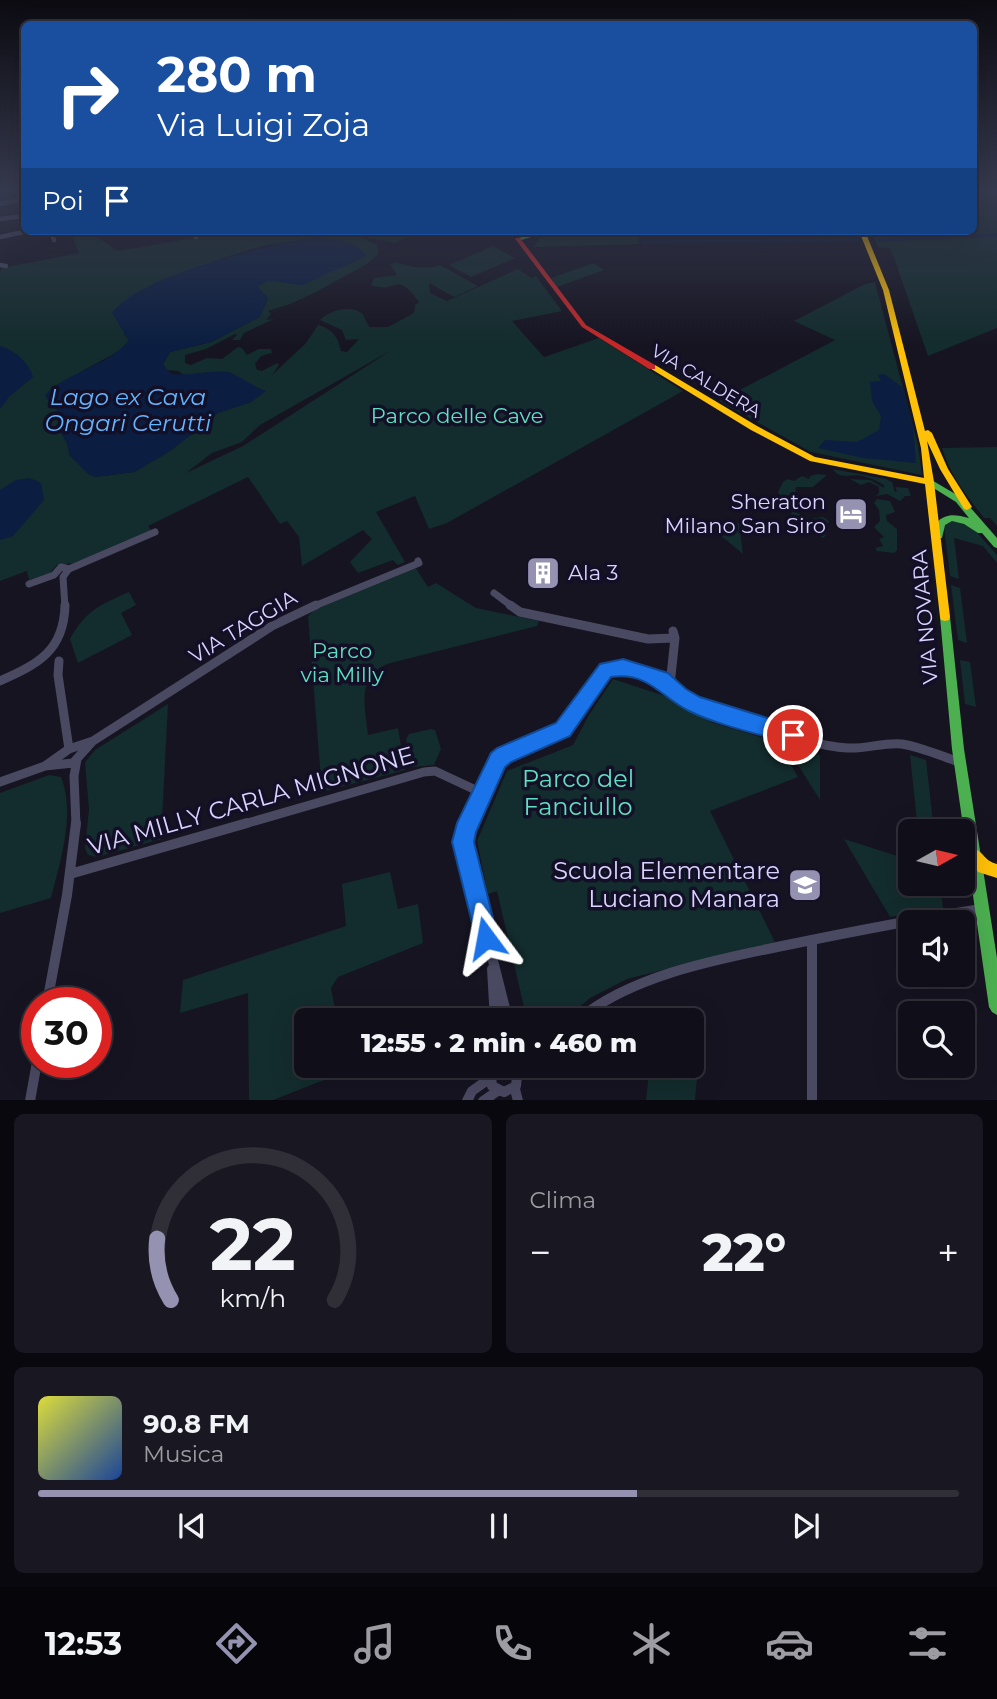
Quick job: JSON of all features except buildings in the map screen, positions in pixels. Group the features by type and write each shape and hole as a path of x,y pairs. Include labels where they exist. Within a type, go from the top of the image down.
{"main road":[{"name":"VIA CALDERA","path":"521,242 584,326 788,448 825,462 930,482"},
{"path":"532,257 533,242"},
{"name":"VIA NOVARA","path":"868,242 886,290 922,431 939,549 968,819"},
{"name":"VIA NOVARA","path":"870,242 889,281 931,442 967,507"},
{"path":"930,482 938,476 931,442"},
{"path":"930,482 947,489 967,507 996,542"},
{"path":"939,549 940,526 943,520 951,517 967,521 996,542"},
{"path":"975,857 983,867 997,871"},
{"name":"VIA NOVARA","path":"975,868 997,1007"}],"street":[{"path":"0,681 35,664 62,635 67,613 63,577 69,569 155,533"},
{"name":"VIA TAGGIA","path":"73,753 272,626 308,608 419,563 418,561"},
{"path":"29,584 54,575 61,567 69,569"},
{"path":"54,575 63,577"},
{"path":"494,593 520,612 648,639 674,634 670,685"},
{"path":"50,987 70,874 76,820 69,767 73,753 58,675 59,661"},
{"path":"505,1008 463,842 465,831 498,760 563,730 606,670 623,668 662,679 695,705 812,741 848,748 901,744 960,762"},
{"path":"0,782 46,766 73,753"},
{"path":"69,767 61,760 73,753"},
{"path":"46,766 69,767"},
{"name":"VIA MILLY CARLA MIGNONE","path":"70,874 424,772 435,771 482,793"},
{"path":"592,1008 621,992 713,960 981,909"},
{"path":"812,941 812,1100"},
{"path":"491,958 494,1008"},
{"path":"30,1100 34,1078"},
{"path":"488,1100 507,1095 519,1078"},
{"path":"468,1100 472,1091 489,1079 507,1095"}],"green space":[{"name":"Parco delle Cave","path":"75,242 105,242 118,251 168,242 284,242 226,257 139,292 124,334 129,340 121,350 53,387 60,416 57,425 67,443 70,456 95,477 134,472 170,451 218,413 251,402 265,391 228,372 185,376 178,371 166,370 163,364 170,352 211,342 260,317 268,298 257,287 266,281 302,285 366,255 345,242 372,242 377,245 378,254 367,264 316,292 268,311 271,314 266,320 274,319 244,333 240,340 232,340 237,335 235,334 206,349 185,355 185,363 191,365 207,358 222,359 238,347 247,355 259,349 271,349 272,353 261,356 255,364 257,370 262,371 277,363 279,365 272,375 306,343 318,325 331,331 341,351 347,352 359,339 346,340 342,330 320,320 328,314 345,309 355,310 362,313 370,327 388,327 414,313 415,305 419,302 405,286 371,285 374,278 397,275 390,264 397,262 418,267 440,265 478,286 454,297 429,283 430,293 447,301 518,269 531,278 536,276 562,311 512,321 544,357 599,338 683,391 447,523 429,529 415,496 376,512 405,562 398,565 393,560 358,573 350,562 372,539 363,530 302,566 299,537 287,521 280,524 248,477 148,526 151,530 75,563 57,565 50,573 29,580 27,571 0,581 0,272 2,268 79,253","holes":["390,351 243,446 186,473 212,453 242,442 260,425"]},
{"path":"537,242 639,242 639,244 534,247"},
{"path":"876,242 997,242 997,328 928,356 893,255 889,248 878,247"},
{"path":"493,246 515,258 471,277 449,265"},
{"path":"594,263 604,270 557,287 551,278"},
{"path":"875,282 918,445 922,475 811,452 719,401 835,340 794,321 865,284"},
{"path":"997,447 997,526 990,518 984,518 965,493 942,448"},
{"path":"833,469 886,479 892,482 895,492 895,487 908,488 911,496 905,496 900,501 887,494 876,496 879,487 869,482 861,485 850,479 870,480 884,488 884,485 859,475 839,475"},
{"path":"827,475 813,487 796,487 794,505 787,506 781,502 778,492 783,482 788,479 794,481 802,476 809,479 810,476"},
{"path":"877,499 890,501 895,512 886,515 887,521 897,529 897,550 894,553 877,551 875,548 883,546 879,539 884,537 874,527 880,521 879,510 874,503"},
{"path":"793,511 809,519 823,517 829,521 825,527 829,529 824,538 809,531 800,533 798,519 791,514"},
{"path":"732,519 739,524 743,554 714,530"},
{"path":"954,520 974,529 997,555 997,563 983,546 954,538 959,579 950,576 944,527 946,522"},
{"name":"Parco via Milly","path":"415,567 428,587 436,583 476,608 539,621 537,626 387,664 377,670 367,685 365,694 368,735 398,728 405,770 322,792 308,616 322,604"},
{"path":"951,585 960,588 967,643 958,640"},
{"path":"129,592 136,605 121,613 132,635 78,663 70,639 76,629 95,610"},
{"path":"960,660 970,662 976,707 965,704"},
{"name":"Parco del Fanciullo","path":"613,679 665,696 713,723 778,742 798,777 710,811 775,942 627,979 590,998 578,1008 524,1008 497,891 488,894 477,841 507,771 573,745"},
{"path":"168,704 161,839 97,857 88,855 85,848 89,809 85,762 95,750"},
{"path":"435,730 441,749 434,765 412,767 406,739 409,734"},
{"path":"786,746 820,755 820,800"},
{"path":"910,755 926,760 933,819 917,819"},
{"path":"49,775 61,777 67,807 65,838 51,898 0,913 0,793"},
{"path":"844,839 898,856 898,896 942,896 943,908 898,910 898,916 890,917"},
{"path":"390,872 398,909 418,904 423,943 338,977 331,988 335,1008 294,1008 294,1078 329,1078 273,1100 249,1100 248,993 180,1013 183,980 346,926 342,884"},
{"path":"649,1078 697,1078 695,1100 646,1100"}],"water":[{"name":"Lago ex Cava Ongari Cerutti","path":"289,242 347,242 367,256 302,285 266,281 258,287 268,298 260,317 211,342 170,352 163,364 171,374 231,373 266,391 251,402 218,413 170,451 134,472 95,477 88,474 70,456 67,443 57,425 60,416 45,395 64,381 109,357 129,341 112,313 127,299 176,274"},
{"path":"0,346 20,357 33,377 9,397 0,409"},
{"path":"884,374 902,387 913,426 916,463 863,458 818,448 825,440 857,442 879,430 881,416 872,401 870,382 881,381 878,375"},
{"path":"30,478 41,483 44,500 13,536 0,540 0,490 16,480"}],"traffic: fast":[{"path":"930,482 959,500 997,544"},
{"path":"939,535 941,523 951,517 967,521 981,530"},
{"path":"945,617 958,749 997,1007"}],"traffic: slow":[{"path":"867,242 886,290 925,448 945,617"},
{"path":"652,367 754,428 813,459 930,482"},
{"path":"928,433 944,469 967,507"},
{"path":"975,856 983,867 997,871"}],"traffic: jam":[{"path":"521,242 584,326 652,367"}],"place":[{"name":"Sheraton Milano San Siro","path":"851,514"},
{"name":"Ala 3","path":"543,573"},
{"name":"Scuola Elementare Luciano Manara","path":"805,885"}],"route":[{"path":"486,938 463,842 465,831 498,760 563,730 600,674 606,670 623,668 662,679 686,701 695,705 793,735"}]}
